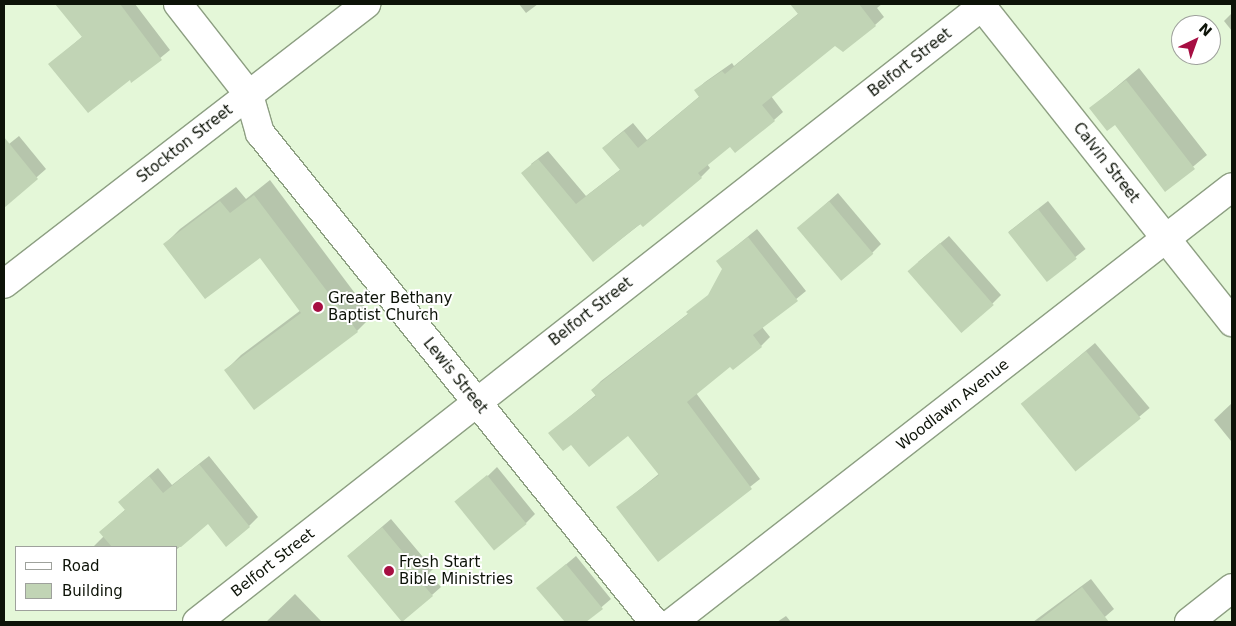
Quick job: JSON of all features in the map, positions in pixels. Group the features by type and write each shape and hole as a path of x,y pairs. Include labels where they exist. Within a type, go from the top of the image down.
{"street":[{"name":"Lewis Street","path":"178,4 249,95 260,133 654,622"},
{"name":"Stockton Street","path":"4,284 366,4"},
{"name":"Calvin Street","path":"983,5 1165,240 1232,322"},
{"name":"Belfort Street","path":"197,622 983,5"},
{"name":"Woodlawn Avenue","path":"673,622 1232,187"},
{"path":"1189,622 1232,588"}],"building":[{"path":"55,4 120,4 162,60 131,83 130,80 88,113 48,64 82,37"},
{"path":"790,4 859,4 876,26 843,52 835,46 762,105 775,121 735,153 730,147 698,173 702,178 643,227 640,224 593,262 521,173 538,159 576,204 620,170 602,148 624,131 638,148 699,97 694,90 722,71 725,74 798,14"},
{"path":"1126,80 1195,169 1165,192 1115,125 1107,131 1089,108"},
{"path":"4,137 38,179 4,208"},
{"name":"Greater Bethany Baptist Church","path":"254,195 358,332 254,410 224,370 301,313 260,258 205,299 163,244 220,201 230,213"},
{"path":"829,201 873,254 841,281 797,228"},
{"path":"1038,209 1077,259 1047,282 1008,232"},
{"path":"748,237 798,301 753,335 762,347 733,370 730,367 687,402 752,489 658,562 616,507 659,475 628,436 589,467 571,445 563,451 548,433 596,396 591,390 688,314 686,312 708,295 722,269 716,261"},
{"path":"940,243 994,305 961,333 908,271"},
{"path":"1086,351 1141,419 1075,471 1021,404"},
{"path":"199,464 250,527 226,547 208,524 181,547 111,546 99,532 125,510 118,502 149,476 163,493"},
{"path":"487,475 527,524 494,550 454,501"},
{"name":"Fresh Start Bible Ministries","path":"382,527 425,579 421,582 433,596 402,622 347,556"},
{"path":"566,564 603,609 586,622 565,622 536,588"},
{"path":"1082,587 1109,622 1037,622"}],"place":[{"name":"Greater Bethany Baptist Church","path":"318,307"},
{"name":"Fresh Start Bible Ministries","path":"389,571"}]}
